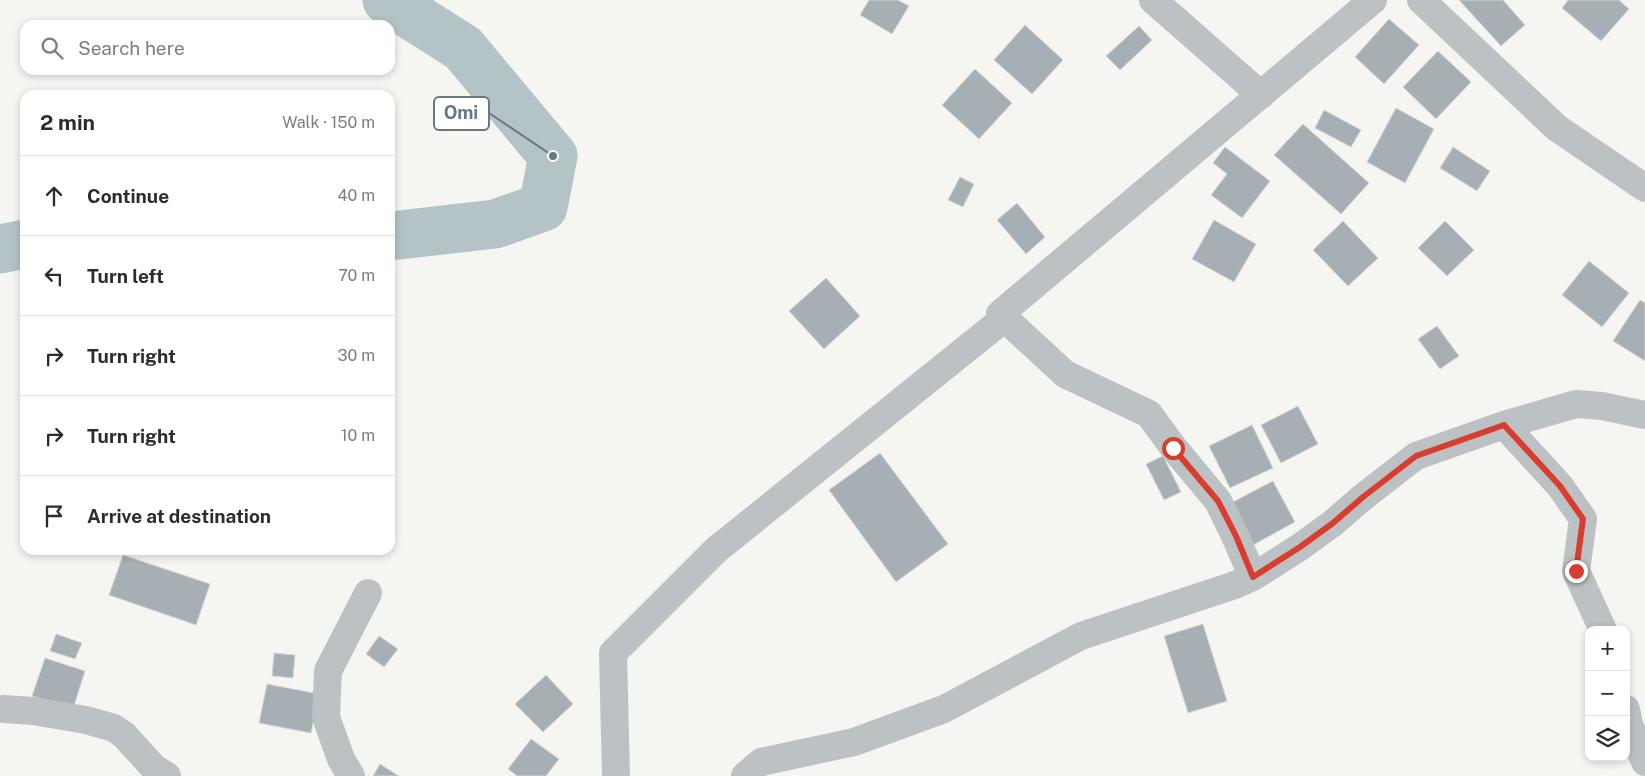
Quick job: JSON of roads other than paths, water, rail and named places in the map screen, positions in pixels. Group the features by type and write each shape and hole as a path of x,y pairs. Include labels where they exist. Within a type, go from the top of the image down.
{"street":[{"path":"1153,0 1261,95"},
{"path":"1000,314 1373,0"},
{"path":"1421,0 1557,128 1645,188"},
{"path":"1000,314 1065,374 1149,414 1173,448 1218,501 1236,536 1253,577"},
{"path":"616,776 613,654 716,550 1001,321 1000,314"},
{"path":"745,776 761,762 854,742 944,709 1081,636 1253,577 1333,523 1416,456 1504,425 1576,404 1602,406 1645,415"},
{"path":"1504,425 1560,486 1583,519 1576,571 1600,626"},
{"path":"351,776 341,759 326,717 328,671 368,592"},
{"path":"4,708 86,720 114,728 124,735 154,768 167,776"},
{"path":"1627,716 1645,762"}],"waterway":[{"path":"387,0 463,48 553,156 543,207 495,224 395,235"},
{"path":"0,249 20,245"}],"place":[{"name":"Omi","path":"553,156"}]}
